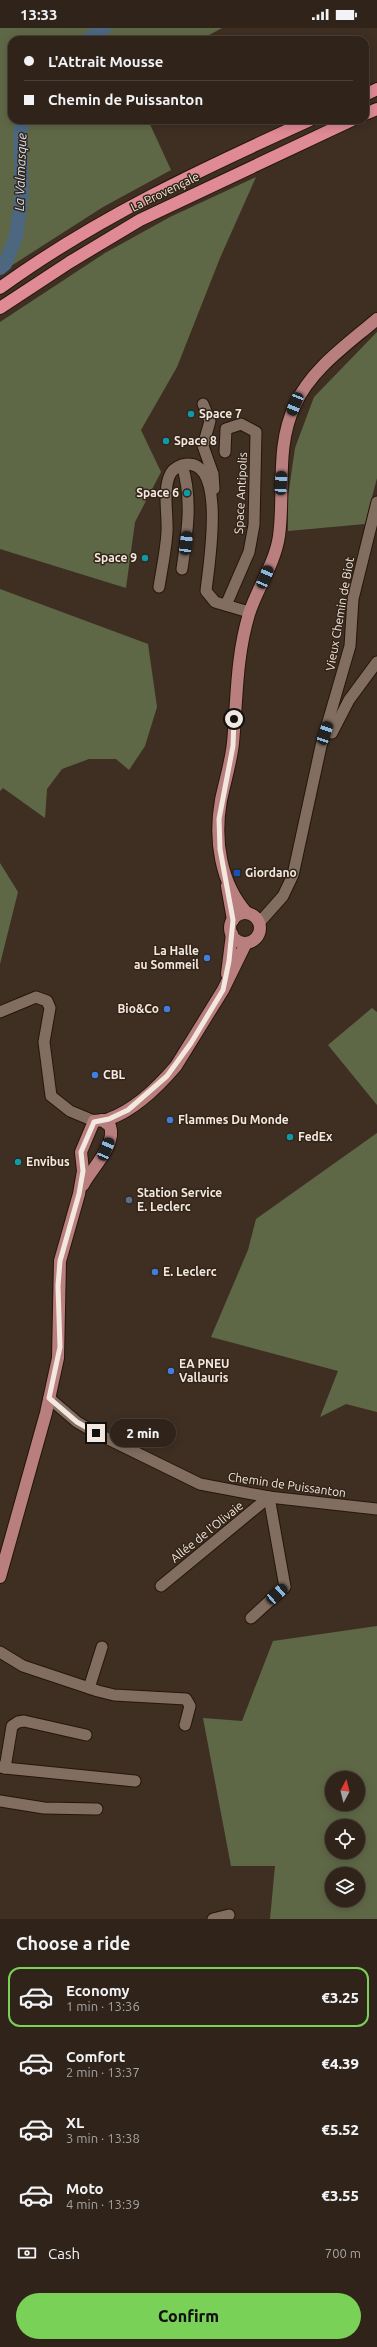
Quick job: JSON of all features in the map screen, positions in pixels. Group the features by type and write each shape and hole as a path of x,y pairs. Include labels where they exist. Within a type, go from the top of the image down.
{"highway":[{"name":"La Provençale","path":"0,288 58,248 126,208 185,178 301,124"},
{"name":"La Provençale","path":"0,308 64,265 140,220 344,124"}],"main road":[{"path":"223,990 229,961 233,920 219,845 219,819 233,746 238,675 249,612 272,561 279,536 282,452 287,427 295,404 307,385 329,360 377,319"},
{"path":"79,1194 88,1174 102,1157 111,1134 128,1110 167,1076 176,1066 223,990 246,943 258,937 253,918 238,904 226,878"},
{"path":"233,920 239,915 253,918"},
{"path":"232,934 237,941 246,943"},
{"path":"0,1578 3,1562 49,1398 60,1347 58,1286 60,1261 79,1194 83,1171 81,1152 87,1134 98,1121 128,1110"},
{"path":"98,1121 110,1126 111,1134"},
{"path":"81,1160 88,1164 96,1164"}],"street":[{"path":"203,404 210,421 203,446 214,478 206,591 215,602 249,612"},
{"name":"Space Antipolis","path":"225,452 226,429 241,424 256,432 254,525 249,552 226,605"},
{"path":"159,586 167,533 167,484 173,470 182,465 195,466 201,471 209,483 213,500"},
{"path":"182,465 186,478 190,511 182,569"},
{"name":"Vieux Chemin de Biot","path":"253,918 269,910 279,901 290,883 317,771 321,746 337,696 350,646 353,599 377,502"},
{"path":"317,771 339,717 377,662"},
{"path":"0,1012 36,997 47,1001 50,1008 44,1042 51,1096 56,1102 73,1112 98,1121"},
{"path":"73,1112 87,1134"},
{"name":"Chemin de Puissanton","path":"49,1398 77,1422 96,1433 200,1484 268,1498 377,1509"},
{"path":"251,1618 285,1587 268,1498"},
{"name":"Allée de l'Olivaie","path":"161,1586 268,1498"},
{"path":"89,1688 102,1647"},
{"path":"0,1652 23,1666 114,1695 186,1699 190,1706 185,1725"},
{"path":"86,1734 24,1721 18,1722 12,1726 3,1767 135,1781"},
{"path":"0,1800 44,1808 97,1809"},
{"path":"213,1919 229,1914"}],"green space":[{"path":"0,28 222,28 207,36 8,36 8,124 150,124 171,170 103,207 0,273"},
{"path":"256,177 220,258 177,367 141,430 161,472 135,522 126,588 0,549 0,322 105,253 170,217"},
{"path":"377,332 377,478 365,524 288,531 288,496 295,448 314,397"},
{"path":"0,589 148,644 157,707 145,746 129,770 116,759 89,759 62,769 47,789 45,818 3,788 0,791"},
{"path":"0,863 18,892 0,964"},
{"path":"372,1008 377,1012 377,1105 328,1045"},
{"path":"377,1133 377,1412 346,1404 320,1417 338,1371 211,1337 248,1250 256,1219"},
{"path":"377,1626 377,1919 270,1919 275,1866 231,1866 203,1718 242,1721 273,1641"}],"waterway":[{"name":"La Valmasque","path":"93,36 104,28"},
{"name":"La Valmasque","path":"0,268 5,264 16,237 22,193 20,136 22,124"}],"place":[{"name":"Space 7","path":"191,414"},
{"name":"Space 8","path":"166,441"},
{"name":"Space 6","path":"187,493"},
{"name":"Space 9","path":"145,558"},
{"name":"Giordano","path":"237,873"},
{"name":"La Halle au Sommeil","path":"207,958"},
{"name":"Bio&Co","path":"167,1009"},
{"name":"CBL","path":"95,1075"},
{"name":"Flammes Du Monde","path":"170,1120"},
{"name":"FedEx","path":"290,1137"},
{"name":"Envibus","path":"18,1162"},
{"name":"Station Service E. Leclerc","path":"129,1200"},
{"name":"E. Leclerc","path":"155,1272"},
{"name":"EA PNEU Vallauris","path":"171,1371"}],"route":[{"path":"96,1433 77,1422 56,1402 49,1398 60,1347 58,1286 60,1261 79,1194 83,1171 80,1156 82,1146 94,1122 97,1120 109,1119 128,1110 167,1076 176,1066 223,990 231,946 232,934 230,927 233,920 227,895 226,878 218,838 221,801 233,746 234,719"}]}
